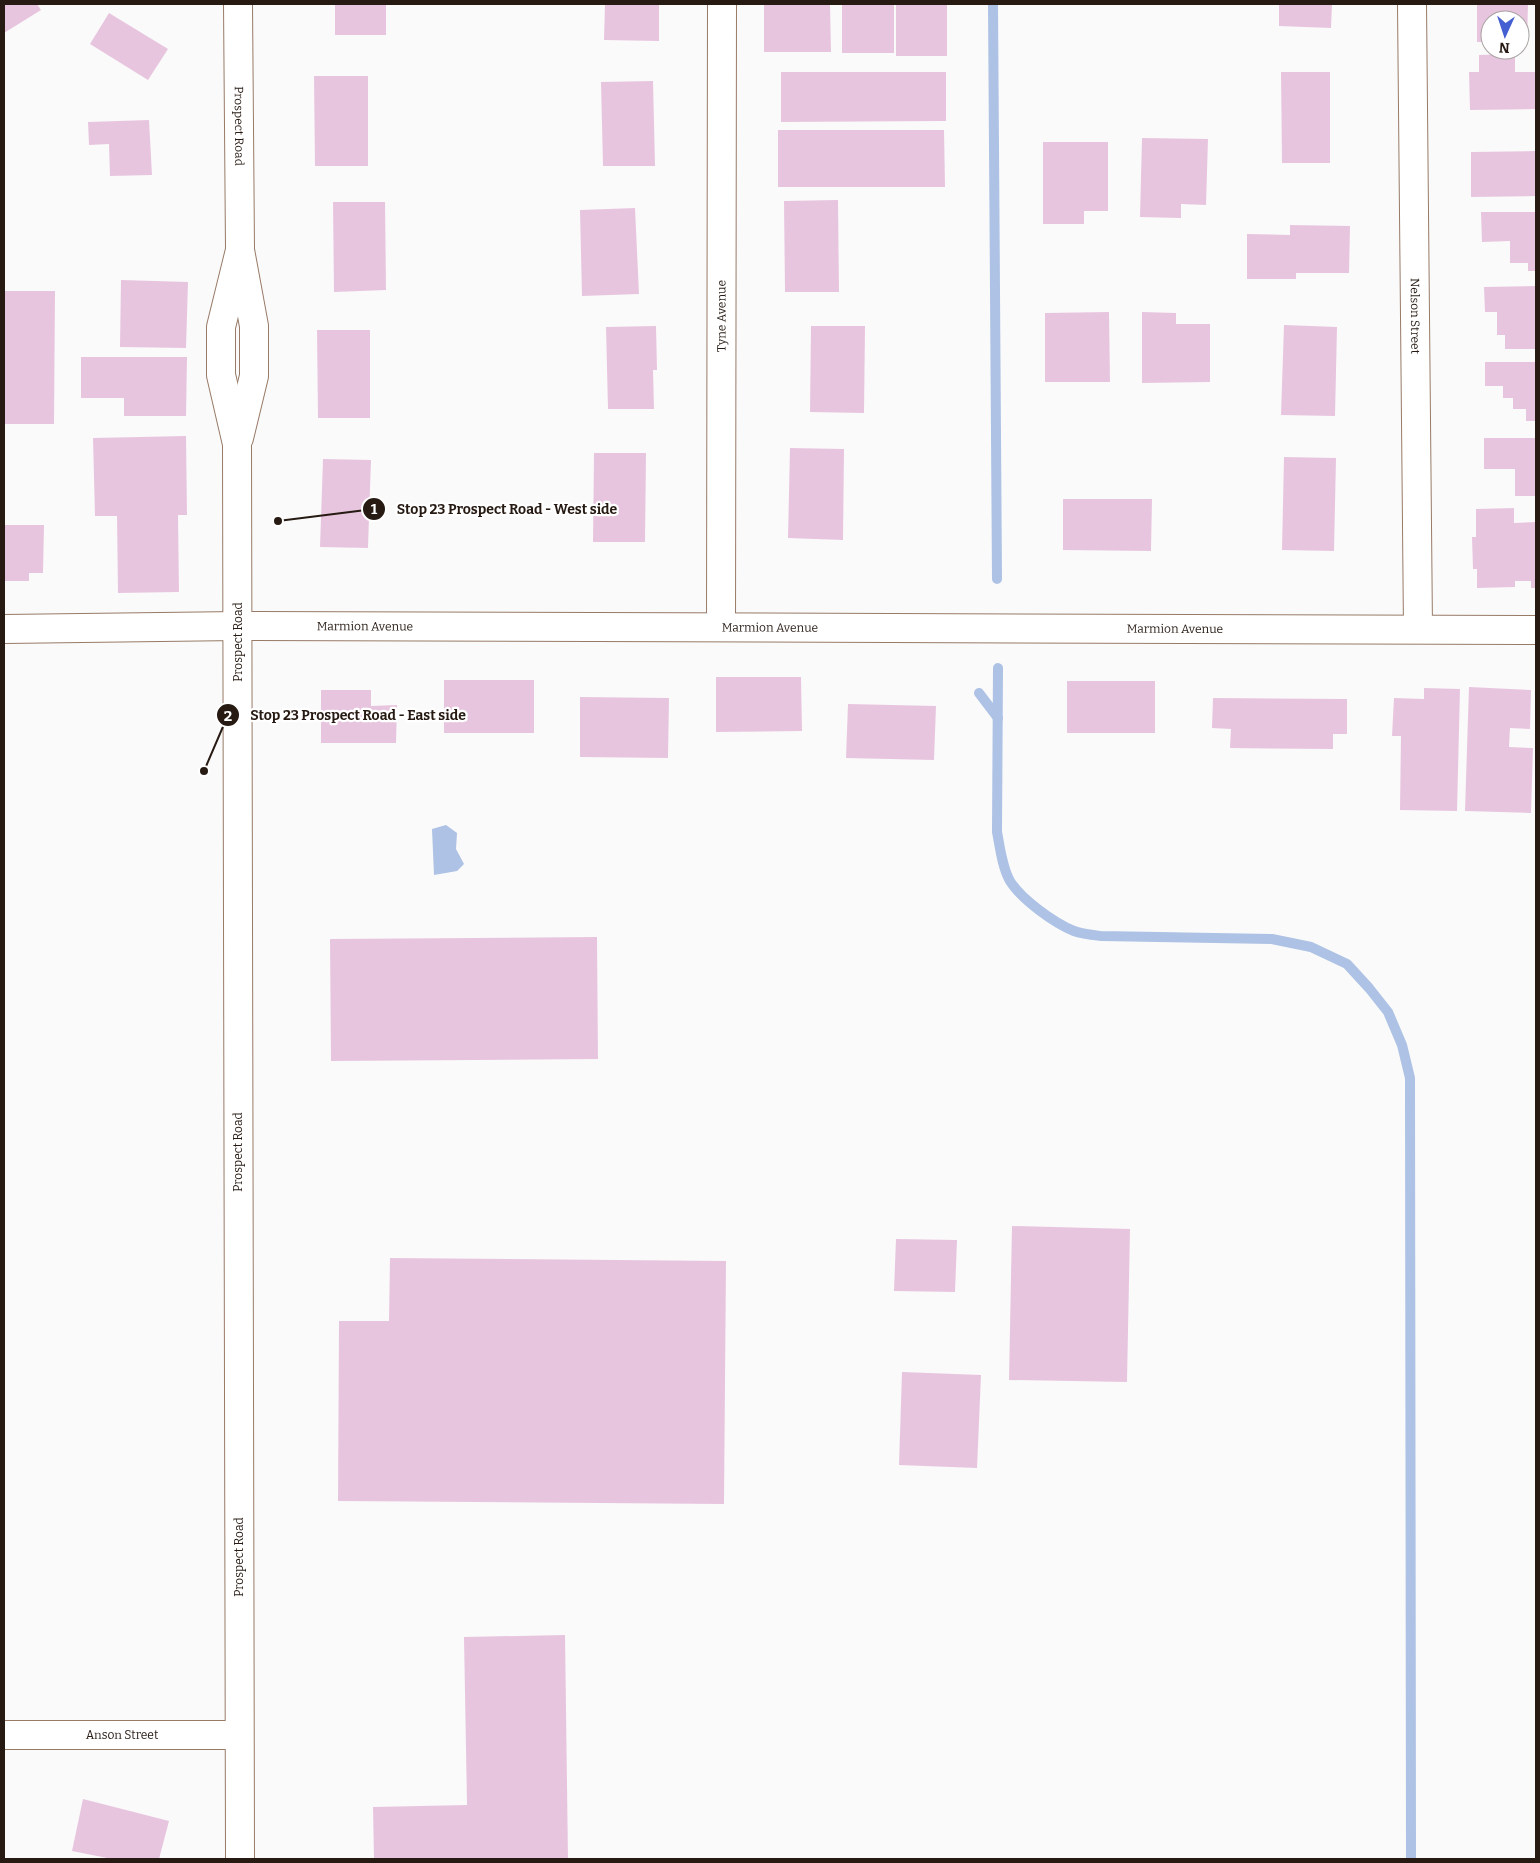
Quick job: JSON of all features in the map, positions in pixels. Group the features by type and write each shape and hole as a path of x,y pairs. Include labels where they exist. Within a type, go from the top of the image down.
{"street":[{"name":"Prospect Road","path":"238,4 240,250 254,326 254,376 237,444 240,1859"},
{"name":"Tyne Avenue","path":"721,627 722,4"},
{"name":"Nelson Street","path":"1412,4 1418,630"},
{"name":"Marmion Avenue","path":"4,629 238,626 1536,630"},
{"name":"Anson Street","path":"4,1735 239,1735"}],"water":[{"path":"446,825 457,833 456,849 464,864 457,871 434,875 432,829"}],"building":[{"path":"4,4 37,4 41,10 4,33"},
{"path":"335,4 386,4 386,35 335,35"},
{"path":"605,4 659,4 659,41 604,40"},
{"path":"764,4 830,4 831,52 764,52"},
{"path":"842,4 894,4 894,53 842,53"},
{"path":"896,4 947,4 947,56 896,56"},
{"path":"1279,4 1332,4 1331,28 1279,26"},
{"path":"1477,4 1528,4 1528,10 1480,10 1480,42 1477,42"},
{"path":"109,13 168,49 148,80 90,44"},
{"path":"1479,55 1480,60 1515,60 1515,72 1536,72 1536,109 1470,110 1469,72 1479,72"},
{"path":"781,72 946,72 946,121 781,122"},
{"path":"1281,72 1330,72 1330,163 1282,163"},
{"path":"314,76 368,76 368,166 315,166"},
{"path":"653,81 655,166 603,166 601,82"},
{"path":"149,120 152,175 110,176 109,144 89,145 88,122"},
{"path":"778,130 944,130 945,187 778,187"},
{"path":"1142,138 1208,139 1206,205 1181,204 1181,218 1140,217"},
{"path":"1043,142 1108,142 1108,211 1084,211 1084,224 1043,224"},
{"path":"1536,151 1536,196 1471,197 1471,152"},
{"path":"838,200 839,292 785,292 784,201"},
{"path":"333,202 385,202 386,290 334,292"},
{"path":"635,208 639,294 582,296 580,210"},
{"path":"1481,212 1536,212 1536,271 1528,271 1528,263 1510,263 1510,241 1482,242"},
{"path":"1290,225 1350,226 1349,273 1296,273 1296,279 1247,279 1247,234 1290,235"},
{"path":"121,280 188,282 186,348 120,347"},
{"path":"1536,286 1536,349 1505,349 1505,335 1497,335 1497,312 1485,312 1484,287"},
{"path":"4,291 55,291 54,424 4,424"},
{"path":"1109,312 1110,382 1045,382 1045,313"},
{"path":"1142,312 1176,313 1176,324 1210,324 1210,382 1142,383"},
{"path":"1284,325 1337,327 1335,416 1281,415"},
{"path":"656,326 657,370 653,370 654,409 608,409 606,327"},
{"path":"811,326 865,326 864,413 810,412"},
{"path":"317,330 370,330 370,418 318,418"},
{"path":"81,357 187,357 186,416 124,416 124,398 81,398"},
{"path":"1485,362 1536,362 1536,421 1526,421 1526,409 1513,409 1513,398 1503,398 1503,386 1485,386"},
{"path":"186,436 187,515 178,515 179,592 118,593 117,516 95,516 93,438"},
{"path":"1484,438 1536,438 1536,496 1515,496 1515,469 1484,469"},
{"path":"790,448 844,449 843,540 788,538"},
{"path":"594,453 646,453 645,542 593,542"},
{"path":"1284,457 1336,458 1334,551 1282,550"},
{"path":"323,459 371,460 368,548 320,547"},
{"path":"1063,499 1152,499 1151,551 1063,550"},
{"path":"1514,508 1514,523 1536,522 1536,588 1531,588 1531,581 1515,581 1515,587 1477,588 1477,569 1473,569 1472,537 1476,537 1476,509"},
{"path":"4,525 44,525 43,573 29,573 29,581 4,581"},
{"path":"716,677 801,677 802,731 716,732"},
{"path":"444,680 534,680 534,733 444,733"},
{"path":"1067,681 1155,681 1155,733 1067,733"},
{"path":"1469,687 1531,690 1530,729 1510,728 1509,747 1533,748 1531,813 1465,811"},
{"path":"1424,688 1460,689 1457,811 1400,810 1401,736 1392,736 1394,698 1424,699"},
{"path":"321,690 371,690 371,706 397,705 396,743 321,743"},
{"path":"580,697 669,698 668,758 580,757"},
{"path":"1213,698 1347,699 1347,734 1333,734 1333,749 1230,748 1231,729 1212,728"},
{"path":"848,704 936,706 934,760 846,758"},
{"path":"597,937 598,1059 331,1061 330,939"},
{"path":"1012,1226 1130,1229 1127,1382 1009,1380"},
{"path":"896,1239 957,1240 955,1292 894,1291"},
{"path":"390,1258 726,1261 724,1504 338,1501 339,1321 389,1321"},
{"path":"902,1372 981,1375 977,1468 899,1465"},
{"path":"565,1635 568,1859 374,1859 373,1807 467,1805 464,1637"},
{"path":"83,1799 169,1821 159,1859 112,1859 72,1851"}],"waterway":[{"path":"993,4 997,579"},
{"path":"998,668 997,832 1005,870 1010,881 1022,895 1057,922 1084,934 1101,936 1272,939 1311,947 1347,964 1388,1012 1402,1045 1410,1078 1411,1859"},
{"path":"979,693 998,718"}],"place":[{"name":"Stop 23 Prospect Road - West side","path":"278,521"},
{"name":"Stop 23 Prospect Road - East side","path":"204,771"}]}
